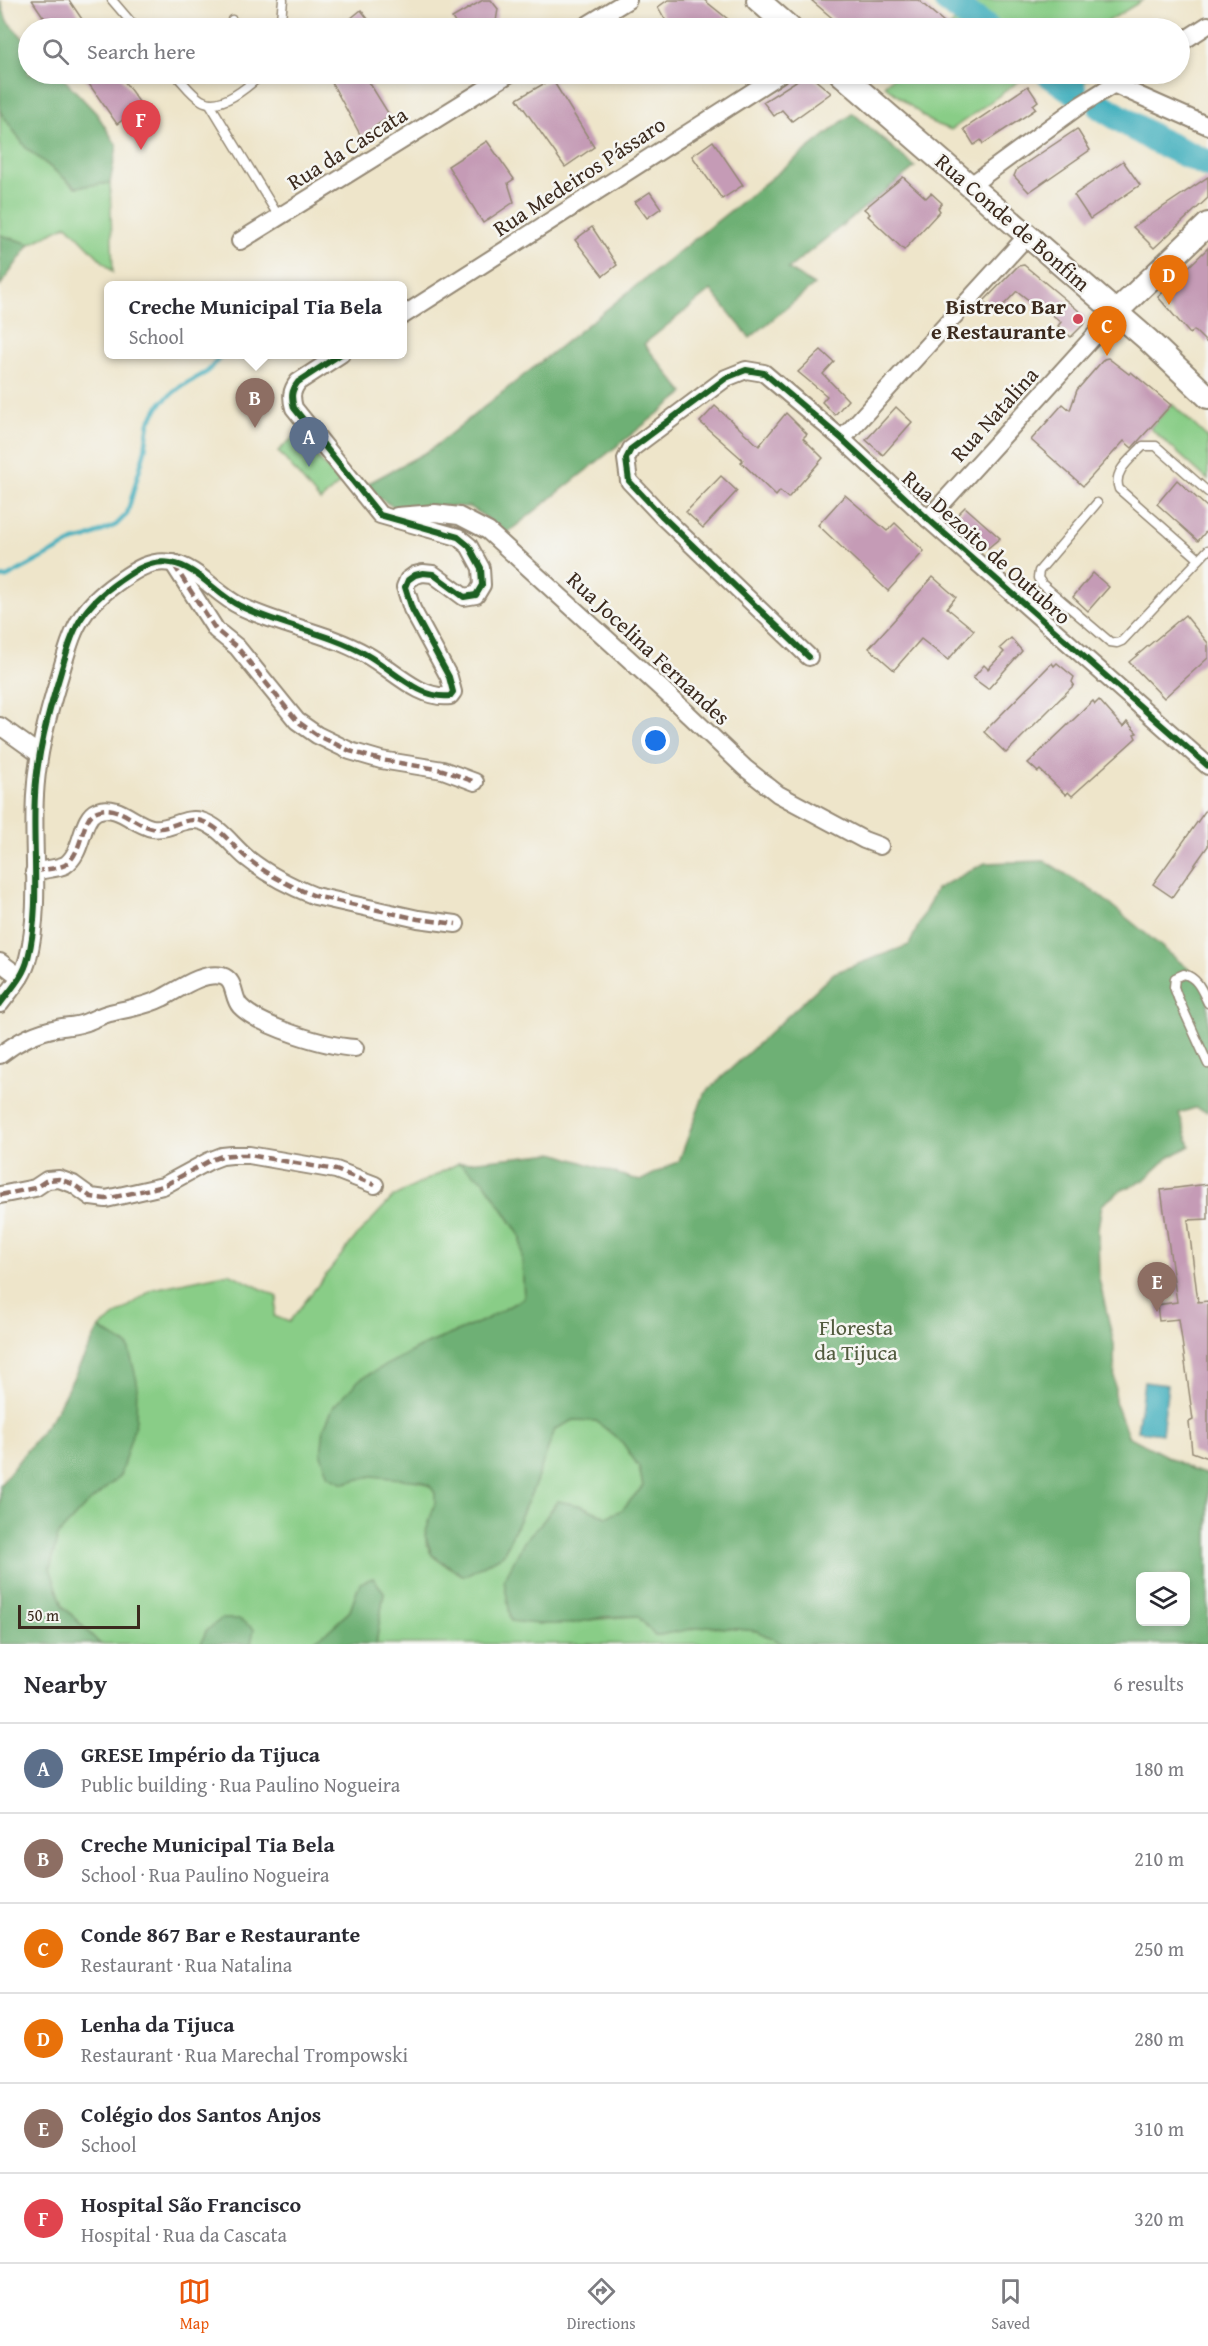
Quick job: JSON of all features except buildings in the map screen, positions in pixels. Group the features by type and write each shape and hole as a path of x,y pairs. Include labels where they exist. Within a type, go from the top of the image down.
{"main road":[{"path":"758,0 779,18"},
{"name":"Rua Conde de Bonfim","path":"853,84 1116,312 1208,397"},
{"path":"1116,312 1208,224"}],"street":[{"path":"598,18 628,0"},
{"path":"1190,36 1208,25"},
{"name":"Rua da Cascata","path":"240,242 493,84"},
{"name":"Rua Medeiros Pássaro","path":"407,313 764,84"},
{"path":"971,185 1079,106 1114,84"},
{"path":"1107,88 1208,126"},
{"path":"842,439 1027,236"},
{"name":"Rua Natalina","path":"928,519 1116,312"},
{"path":"0,1004 20,977 28,959 32,933 35,794 39,754 67,650 81,615 94,599 138,568 156,562 172,563 187,569 239,606 349,645 422,691 433,695 450,696 453,692 452,685 412,609 405,587 408,580 415,575 433,574 464,597 473,596 482,585 481,568 469,546 458,537 380,515 294,408 291,396 293,388 298,382 333,359"},
{"name":"Rua Dezoito de Outubro","path":"809,657 661,515 629,481 626,459 632,450 726,378 746,370 764,373 842,439 928,519 1208,766"},
{"name":"Rua Jocelina Fernandes","path":"380,515 403,517 435,513 459,516 483,527 562,597 753,775 778,794 864,840 880,846"},
{"path":"172,563 216,630 237,647 297,721 317,735 350,751 381,760 442,770 474,782"},
{"path":"0,726 39,754"},
{"path":"34,872 64,865 76,853 91,814 98,811 117,811 147,826 159,828 198,819 216,828 246,856 275,878 302,891 315,896 418,919 456,924"},
{"path":"0,962 20,977"},
{"path":"0,1055 17,1042 33,1034 145,1006 197,980 218,975 231,983 236,999 242,1008 266,1023 324,1043 355,1048"},
{"path":"0,1195 35,1188 47,1180 59,1179 73,1184 91,1197 106,1199 163,1186 209,1161 232,1155 249,1155 336,1170 375,1185"}],"lane":[{"path":"112,0 127,18"},
{"path":"281,18 283,0"},
{"path":"184,84 202,101 210,104 223,102 250,84"},
{"path":"210,104 279,217"},
{"path":"1199,559 1119,489 1116,482 1117,474 1143,446 1149,444 1156,446 1208,492"},
{"path":"1097,502 1039,571 1038,578 1042,584 1110,642 1122,641 1208,550"},
{"path":"1208,1003 1197,981 1191,976 1184,974 1175,978 1174,987 1178,998 1208,1064"}],"green space":[{"path":"0,0 7,21 18,33 18,84 68,84 97,114 117,146 110,183 76,187 26,148 0,111"},
{"path":"980,0 1143,0 1113,18 959,18"},
{"path":"1015,84 951,130 931,122 884,85"},
{"path":"1054,84 1082,84 1069,93"},
{"path":"0,111 26,148 75,187 110,183 113,272 67,225 30,244 0,235"},
{"path":"853,113 915,167 788,269 814,285 750,338 711,290 644,344 684,393 507,533 469,507 434,506 397,509 379,498 367,484 430,450"},
{"path":"0,235 30,244 0,286"},
{"path":"1172,404 1208,438 1208,480 1150,428"},
{"path":"297,434 340,483 320,501 278,451"},
{"name":"Floresta da Tijuca","path":"1045,861 1099,895 1208,985 1208,1112 1195,1108 1179,1113 1190,1146 1168,1158 1144,1180 1120,1191 1102,1205 1098,1228 1099,1279 1114,1344 1115,1401 1128,1436 1193,1470 1208,1475 1208,1644 783,1644 757,1631 707,1626 655,1636 638,1616 604,1617 570,1624 511,1621 504,1580 525,1540 558,1501 582,1506 606,1517 622,1510 643,1486 639,1467 622,1442 596,1421 574,1420 555,1429 534,1487 503,1555 464,1576 432,1555 425,1535 435,1503 435,1493 430,1486 420,1481 372,1476 344,1483 329,1476 321,1455 324,1428 334,1406 360,1379 420,1347 483,1321 524,1298 521,1237 484,1181 459,1163 554,1153 640,1181 679,1161 704,1094 834,973 909,945 936,889 985,863"},
{"path":"459,1163 484,1181 521,1237 524,1298 483,1321 420,1347 344,1483 368,1477 387,1476 407,1478 432,1489 436,1501 427,1531 428,1548 436,1559 464,1576 503,1555 534,1487 555,1429 574,1420 596,1421 622,1442 639,1467 643,1486 622,1510 606,1517 582,1506 557,1501 544,1520 537,1624 638,1616 655,1636 706,1626 757,1631 783,1644 376,1644 384,1592 360,1583 350,1611 327,1632 309,1644 251,1644 253,1629 206,1631 201,1644 100,1644 63,1606 50,1569 58,1535 84,1507 128,1346 99,1328 153,1289 229,1273 278,1297 274,1316 289,1322 354,1239 393,1197"},
{"path":"99,1328 128,1346 137,1381 136,1421 120,1476 84,1507 58,1535 50,1568 63,1606 100,1644 0,1644 0,1485 54,1415"},
{"path":"373,1578 384,1592 376,1644 309,1644 327,1632 350,1611 360,1583"},
{"path":"221,1619 239,1619 254,1629 251,1644 201,1644 206,1631"}],"water":[{"path":"1144,1382 1168,1385 1162,1434 1137,1431"}],"waterway":[{"path":"947,0 972,18"},
{"path":"1064,84 1073,90"},
{"path":"1102,107 1156,140 1208,164"},
{"path":"0,578 7,577 74,541 87,538 116,525 127,514 145,450 149,422 161,403 180,387 207,372 219,359"}],"marked path":[{"path":"174,565 216,630 237,647 297,721 317,735 350,751 381,760 443,770 475,782"},
{"path":"34,872 65,865 71,860 84,828 97,811 105,809 119,812 152,828 195,820 215,828 263,870 315,896 418,919 456,924"},
{"path":"0,1195 35,1188 47,1180 59,1179 73,1184 91,1197 106,1199 163,1186 209,1161 232,1155 249,1155 336,1170 375,1185"}],"cycle path":[{"path":"0,1004 23,971 32,939 35,898 36,780 51,704 69,645 79,622 94,602 118,582 149,564 163,562 181,566 198,575 231,601 255,613 352,647 428,693 450,696 453,692 449,677 412,609 405,587 408,580 415,575 433,574 464,597 476,595 482,585 481,568 469,546 458,537 380,515 294,408 292,394 298,382 333,359"},
{"path":"809,657 661,515 629,481 626,459 631,449 726,378 746,370 764,373 842,439 928,519 1208,766"}],"place":[{"name":"Hospital São Francisco","path":"141,150"},
{"name":"Lenha da Tijuca","path":"1169,305"},
{"name":"Bistreco Bar e Restaurante","path":"1078,319"},
{"name":"Conde 867 Bar e Restaurante","path":"1107,356"},
{"name":"Creche Municipal Tia Bela","path":"255,428"},
{"name":"GRESE Império da Tijuca","path":"309,467"},
{"name":"Colégio dos Santos Anjos","path":"1157,1312"}]}
